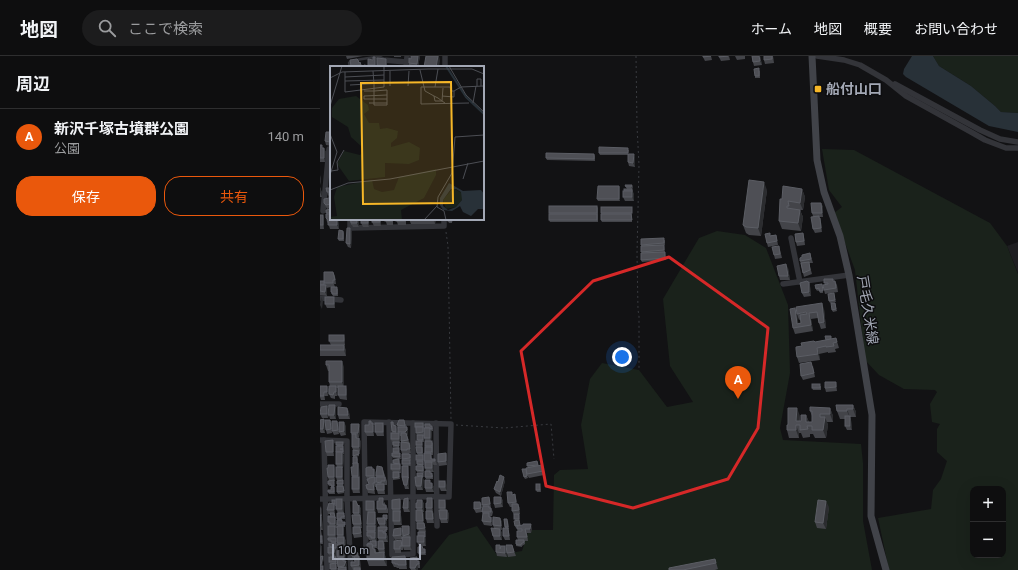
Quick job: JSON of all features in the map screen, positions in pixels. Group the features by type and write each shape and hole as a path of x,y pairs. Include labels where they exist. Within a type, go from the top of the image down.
{"main road":[{"name":"戸毛久米線","path":"812,56 817,160 824,192 840,236 849,275 872,416 871,516 886,570"}],"street":[{"path":"817,56 844,60 860,65 980,130 1000,139 1018,142"},
{"path":"377,57 383,60 406,62"},
{"path":"886,80 906,96 978,136 1006,148 1018,148"},
{"path":"322,212 328,148"},
{"path":"350,220 350,228 444,226 444,220"},
{"path":"791,238 800,282"},
{"path":"783,284 849,275"},
{"path":"320,298 341,300"},
{"path":"320,404 339,404"},
{"path":"322,499 365,498 413,496 449,497 451,424 364,422 365,498 366,553"},
{"path":"389,422 392,555 413,554 413,422"},
{"path":"436,423 437,526"},
{"path":"326,570 322,499 322,440 347,442 347,498 351,570"}],"lane":[{"path":"350,66 349,63 351,61 377,57"}],"path":[{"path":"636,56 636,126 639,165 637,254 639,370"},
{"path":"444,226 448,246 451,424 504,428 551,424 554,459"}],"highlighted area":[{"path":"669,257 768,328 758,428 728,479 633,508 546,486 521,351 593,281"}],"shaded area":[{"path":"912,56 933,56 939,66 971,86 1001,112 1018,113 1018,132 989,126 906,77 903,74 904,69"},
{"path":"933,56 1018,56 1018,113 1001,112 971,86 939,66"},
{"path":"822,149 854,150 990,223 1007,246 1018,274 1018,570 889,570 878,518 931,509 933,490 941,479 947,461 937,452 937,429 940,424 932,422 930,404 937,392 935,390 904,389 879,375 865,360 855,270 834,213 842,207 829,190"},
{"path":"717,231 745,235 766,248 788,305 790,373 780,428 783,440 861,444 863,463 863,521 872,570 421,570 449,535 477,526 497,555 522,551 529,530 553,530 554,475 560,470 588,469 581,425 590,379 602,363 639,370 667,407 693,402 670,366 663,299 699,238"},
{"path":"1018,242 1018,273 1007,246"}],"building":[{"path":"411,56 418,56 417,64 409,63 409,58 411,59"},
{"path":"426,56 438,56 436,66 424,66"},
{"path":"752,56 759,56 760,61 753,62"},
{"path":"764,56 772,56 772,59 764,60"},
{"path":"373,57 375,57 375,65 368,65 368,59 373,60"},
{"path":"377,58 386,59 386,66 377,65"},
{"path":"357,59 361,65 351,66 350,60"},
{"path":"759,68 759,76 755,76 754,69"},
{"path":"326,132 330,132 330,142 325,141"},
{"path":"320,145 324,148 324,158 320,158"},
{"path":"599,147 628,148 628,153 599,153"},
{"path":"546,153 594,154 594,159 546,158"},
{"path":"628,154 634,154 633,163 628,162"},
{"path":"749,180 764,182 758,228 746,227 743,225"},
{"path":"625,185 632,185 631,187 626,187"},
{"path":"598,186 619,186 619,199 597,199"},
{"path":"783,186 802,189 800,203 788,201 789,206 787,206 787,208 800,210 798,223 779,221 780,199 782,199"},
{"path":"326,188 330,188 330,195 329,192 327,192"},
{"path":"624,189 632,189 632,191 624,191"},
{"path":"623,191 632,191 632,197 623,197"},
{"path":"330,196 330,204 326,205 324,203 324,199 329,198"},
{"path":"811,203 821,203 822,213 812,213"},
{"path":"549,206 597,206 597,213 549,213"},
{"path":"601,207 632,207 632,213 601,213"},
{"path":"330,209 330,213 326,213 326,210"},
{"path":"326,214 330,214 330,220 337,220 337,225 328,225 328,220 326,218"},
{"path":"549,214 597,214 597,220 549,220"},
{"path":"601,214 631,214 632,220 601,220"},
{"path":"320,215 323,215 323,225 320,225"},
{"path":"819,216 821,228 813,229 811,217"},
{"path":"357,220 357,223 351,223 350,221"},
{"path":"361,220 368,220 368,223 361,223"},
{"path":"372,220 380,220 380,222 372,222"},
{"path":"347,228 350,228 350,244 346,243"},
{"path":"339,230 343,231 343,239 338,239"},
{"path":"770,233 770,236 776,235 777,241 767,243 765,234"},
{"path":"803,233 804,241 796,242 795,234"},
{"path":"664,238 664,243 641,245 641,239"},
{"path":"664,245 664,250 641,252 641,246"},
{"path":"779,246 780,254 774,255 772,247"},
{"path":"665,252 665,258 641,260 641,253"},
{"path":"810,253 811,259 800,261 802,255"},
{"path":"809,262 810,270 803,273 801,263"},
{"path":"786,264 788,276 779,276 777,266"},
{"path":"324,272 333,272 335,280 333,280 333,283 324,283"},
{"path":"824,279 833,279 833,281 835,281 836,288 824,290 823,285 828,283 824,283"},
{"path":"320,281 324,281 324,285 320,285"},
{"path":"807,281 809,282 809,292 802,293 800,283"},
{"path":"822,284 823,291 819,291 819,288 816,289 815,285"},
{"path":"320,285 326,285 325,292 320,291"},
{"path":"331,287 337,287 337,294 332,294"},
{"path":"834,293 835,300 829,301 828,294"},
{"path":"325,297 334,297 334,304 325,304"},
{"path":"822,303 824,322 819,323 817,312 809,313 811,325 793,328 790,309 795,308 797,324 801,323 800,315 807,314 806,312 797,314 796,307"},
{"path":"831,303 835,303 836,309 832,310"},
{"path":"329,335 344,335 344,341 329,341"},
{"path":"825,336 831,336 831,339 826,340"},
{"path":"836,338 837,342 833,343 834,346 817,348 818,354 797,357 796,347 802,346 801,343"},
{"path":"320,345 344,345 344,350 320,350"},
{"path":"326,361 342,361 342,382 329,382 329,365 326,365"},
{"path":"811,362 814,373 801,376 800,364"},
{"path":"825,382 836,382 836,387 825,388"},
{"path":"812,384 820,384 820,388 812,388"},
{"path":"320,386 327,386 327,392 324,392 324,396 320,396"},
{"path":"329,386 336,386 336,392 334,392 333,395 329,394"},
{"path":"338,386 346,386 346,395 338,395"},
{"path":"329,405 335,405 334,415 328,415"},
{"path":"836,405 853,405 853,409 847,409 847,411 837,411"},
{"path":"327,406 327,414 320,414 321,407"},
{"path":"338,407 347,408 348,415 338,415"},
{"path":"810,407 830,408 830,414 820,414 820,417 825,417 823,430 812,430 812,426 807,426 808,429 800,430 800,425 796,425 796,430 787,430 788,408 797,408 796,421 801,421 801,415 806,415 806,422 812,422 812,411 810,411"},
{"path":"845,416 850,416 850,426 845,426"},
{"path":"324,419 323,429 320,429 320,420"},
{"path":"325,420 330,420 331,429 326,430"},
{"path":"399,420 404,420 405,426 397,425"},
{"path":"332,421 337,421 338,430 332,431"},
{"path":"369,421 373,423 373,432 365,432 365,425 369,425"},
{"path":"339,422 344,422 344,431 339,432"},
{"path":"391,422 393,422 393,425 396,426 396,432 392,431"},
{"path":"375,423 383,423 383,432 375,432"},
{"path":"415,423 423,423 423,427 415,427"},
{"path":"351,424 359,424 358,433 351,433"},
{"path":"425,424 430,424 432,429 425,428"},
{"path":"398,427 407,427 407,430 405,432 398,432"},
{"path":"416,427 423,427 423,432 416,433"},
{"path":"424,428 430,428 430,438 424,438"},
{"path":"391,433 399,433 399,439 391,439"},
{"path":"401,433 406,433 408,440 401,441"},
{"path":"352,434 356,434 356,438 359,438 359,447 352,447"},
{"path":"417,435 423,435 423,440 417,440"},
{"path":"333,440 333,452 326,452 325,441"},
{"path":"416,441 422,441 422,445 416,445"},
{"path":"425,441 432,441 432,446 425,446"},
{"path":"336,442 343,442 343,445 336,445"},
{"path":"393,442 399,442 399,446 393,445"},
{"path":"401,442 409,443 410,449 401,450"},
{"path":"336,446 343,446 343,452 336,452"},
{"path":"416,447 422,447 422,453 417,453"},
{"path":"425,447 432,447 432,452 425,452"},
{"path":"393,448 399,448 399,452 393,452"},
{"path":"353,450 359,451 359,454 353,456"},
{"path":"336,452 342,452 342,464 336,464"},
{"path":"392,453 400,453 400,457 392,456"},
{"path":"424,453 431,453 431,459 435,459 435,461 424,461"},
{"path":"446,453 446,461 438,462 438,454"},
{"path":"402,454 410,454 410,458 402,459"},
{"path":"416,455 423,455 423,460 416,460"},
{"path":"353,457 357,457 357,463 353,464"},
{"path":"399,459 399,464 393,463 393,460"},
{"path":"402,460 410,460 410,464 402,464"},
{"path":"417,461 423,461 423,465 417,464"},
{"path":"537,461 538,465 527,466 527,463"},
{"path":"425,462 432,462 432,468 425,468"},
{"path":"353,463 358,463 358,476 352,476 351,467 353,467"},
{"path":"391,464 400,464 400,469 391,469"},
{"path":"328,465 334,465 334,477 328,477"},
{"path":"542,465 543,471 527,474 526,468"},
{"path":"377,466 382,467 384,476 376,476"},
{"path":"402,466 408,466 408,477 402,477"},
{"path":"416,466 423,466 423,471 416,470"},
{"path":"336,467 342,467 342,477 336,477"},
{"path":"372,467 372,469 374,469 374,476 366,476 366,468"},
{"path":"522,469 526,469 527,476 524,477"},
{"path":"425,471 430,471 430,473 432,473 432,477 425,477"},
{"path":"393,472 399,472 399,477 393,478"},
{"path":"417,473 423,473 423,477 417,476"},
{"path":"500,475 504,477 500,492 494,489"},
{"path":"422,476 421,486 416,486 415,477"},
{"path":"352,477 359,477 359,489 352,489"},
{"path":"375,477 375,483 373,483 374,490 367,489 366,485 369,484 367,479"},
{"path":"376,477 385,477 385,481 381,481 381,483 376,482"},
{"path":"402,477 408,477 407,485 404,485"},
{"path":"334,480 334,486 328,484 328,481"},
{"path":"343,480 343,484 337,484 337,481"},
{"path":"425,480 430,480 430,483 432,483 432,488 425,488"},
{"path":"439,481 445,481 445,487 439,487"},
{"path":"376,484 384,484 384,490 377,490"},
{"path":"536,484 540,484 540,490 536,490"},
{"path":"337,486 343,486 344,491 337,492"},
{"path":"331,487 334,487 334,492 328,492 328,490 331,490"},
{"path":"507,492 512,492 512,495 515,494 516,502 508,503"},
{"path":"489,497 490,504 482,505 482,498"},
{"path":"494,497 501,497 501,503 494,504"},
{"path":"379,498 383,498 383,505 386,505 386,509 377,509 377,501 379,501"},
{"path":"408,498 408,508 403,508 404,499"},
{"path":"427,498 432,498 432,508 426,508"},
{"path":"336,499 342,499 342,509 336,509"},
{"path":"400,499 400,509 392,509 392,500"},
{"path":"332,500 335,500 335,504 332,504"},
{"path":"417,500 422,500 422,508 416,508"},
{"path":"439,500 445,500 445,508 439,508"},
{"path":"818,500 826,501 823,523 815,522"},
{"path":"353,501 356,501 358,506 359,505 359,513 353,513"},
{"path":"366,501 374,501 374,510 366,510"},
{"path":"474,502 480,502 481,508 474,509"},
{"path":"329,503 334,504 334,510 327,510"},
{"path":"512,504 518,504 519,510 512,511"},
{"path":"483,506 489,506 489,508 491,508 491,512 482,512"},
{"path":"416,510 422,510 423,521 416,521"},
{"path":"439,510 447,510 447,519 440,519"},
{"path":"393,511 400,511 400,521 393,521"},
{"path":"426,511 432,511 433,519 426,519"},
{"path":"368,512 375,512 375,524 367,524"},
{"path":"330,513 334,513 335,517 328,517 331,516"},
{"path":"337,513 344,513 344,517 337,519"},
{"path":"483,513 489,513 491,522 482,521"},
{"path":"514,514 519,514 519,519 514,519"},
{"path":"321,515 321,526 320,526"},
{"path":"352,515 360,515 361,524 353,524"},
{"path":"383,515 387,515 387,519 383,518"},
{"path":"328,517 335,517 335,524 330,524 330,522 328,522"},
{"path":"493,517 500,518 501,526 493,525"},
{"path":"377,518 385,518 385,524 379,524"},
{"path":"504,519 507,519 508,527 505,527"},
{"path":"337,520 342,520 342,522 345,522 345,525 337,525"},
{"path":"519,520 520,525 515,526 514,521"},
{"path":"417,523 424,523 425,528 417,529"},
{"path":"531,524 530,529 525,529 527,537 517,537 517,531 522,531 522,529 517,529 517,526"},
{"path":"328,526 335,526 335,535 328,535"},
{"path":"337,526 343,526 343,535 337,535"},
{"path":"367,526 375,526 375,531 367,531"},
{"path":"402,526 409,526 409,534 403,536"},
{"path":"353,527 360,527 361,533 353,534"},
{"path":"378,527 387,527 387,530 385,530 385,532 378,531"},
{"path":"401,528 401,535 393,536 394,529"},
{"path":"491,528 500,529 500,536 493,536"},
{"path":"503,528 508,528 509,536 503,536"},
{"path":"378,531 383,531 383,533 386,533 386,538 378,538"},
{"path":"367,532 375,532 375,538 367,536"},
{"path":"418,532 425,532 425,537 418,536"},
{"path":"320,536 322,536 322,542 320,542"},
{"path":"417,536 424,536 424,542 417,542"},
{"path":"337,537 344,537 344,543 337,543"},
{"path":"402,537 410,537 410,546 402,546"},
{"path":"328,538 336,538 336,542 331,542"},
{"path":"401,540 402,546 400,546 400,549 394,549 394,541"},
{"path":"516,540 524,540 524,542 521,545 518,545 516,544"},
{"path":"370,541 376,541 376,546 368,544"},
{"path":"378,541 383,541 384,549 378,549"},
{"path":"329,543 336,543 336,548 329,546"},
{"path":"337,544 344,544 344,557 337,557"},
{"path":"367,544 372,544 373,549 375,549 375,553 384,552 384,560 367,560"},
{"path":"496,545 500,545 500,549 501,546 505,546 505,553 496,552"},
{"path":"506,545 512,545 514,552 507,553"},
{"path":"422,546 423,549 425,549 425,553 418,553 418,547"},
{"path":"328,547 335,548 334,553 328,553"},
{"path":"355,549 358,556 352,556 351,550"},
{"path":"323,556 321,565 320,565 320,557"},
{"path":"354,556 359,556 359,565 351,566 351,562 355,562"},
{"path":"405,556 406,565 392,563 392,557"},
{"path":"329,557 336,557 336,562 329,562"},
{"path":"417,557 419,564 417,564 415,568 410,568 410,558"},
{"path":"337,558 343,558 343,561 346,561 344,566 338,567"},
{"path":"715,559 716,563 683,570 669,570 669,568"},
{"path":"336,563 336,569 330,569 330,564"},
{"path":"320,566 323,566 323,570 320,570"},
{"path":"346,567 346,570 338,570 338,568"},
{"path":"354,568 360,568 360,570 354,570"}],"place":[{"name":"船付山口","path":"818,89"},
{"name":"新沢千塚古墳群公園","path":"738,399"}]}
